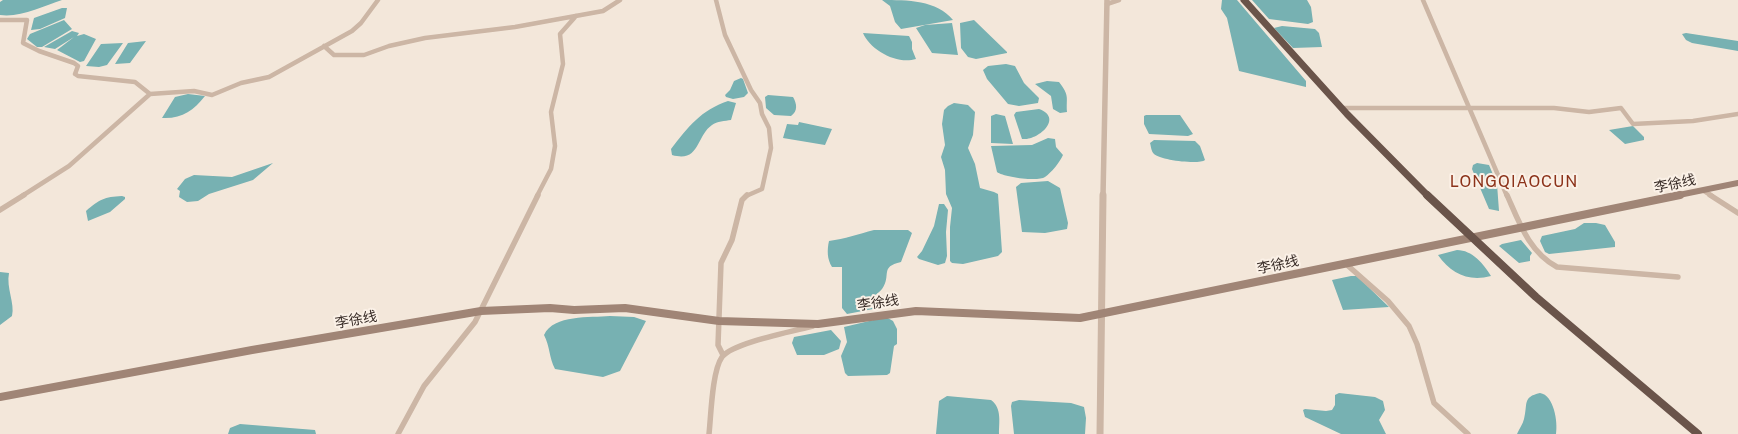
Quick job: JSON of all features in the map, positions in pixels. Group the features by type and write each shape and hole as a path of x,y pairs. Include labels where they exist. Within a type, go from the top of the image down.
{"highway":[{"path":"1244,0 1342,108 1472,238 1596,348 1698,434"}],"main road":[{"name":"李徐线","path":"0,397 252,350 481,311 550,308 574,310 625,308 719,321 818,324 916,311 1080,318 1734,184"}],"street":[{"path":"0,210 69,166 150,94 194,91 212,95 241,83 271,76 358,26 378,0"},
{"path":"324,46 335,56 363,56 389,46 425,38 515,27 603,11 620,0"},
{"path":"716,0 725,35 750,90 760,103 762,114 769,128 771,145 762,189 747,195 742,200 732,240 721,263 719,349 723,355"},
{"path":"1100,434 1107,2 1119,0"},
{"path":"1423,0 1521,228 1535,249 1546,260 1557,267 1678,277"},
{"path":"398,434 424,386 472,327 553,166 555,146 551,112 563,64 560,34 576,16"},
{"path":"0,20 27,20 23,43 41,52 64,58 76,64 78,66 75,74 78,76 135,82 150,94"},
{"path":"1342,108 1554,108 1589,112 1620,108 1634,124 1688,121 1738,114"},
{"path":"1734,184 1738,178"},
{"path":"1704,191 1738,214"},
{"path":"1346,264 1388,301 1405,320 1417,344 1434,403 1468,434"},
{"path":"709,434 717,376 720,360 723,355 743,346 818,324"}],"water":[{"path":"3,0 62,0 15,15 0,15 0,2"},
{"path":"882,0 921,2 939,8 953,20 901,29 895,22 890,6"},
{"path":"1222,0 1237,0 1306,81 1306,87 1239,71 1227,18 1221,9"},
{"path":"1252,0 1307,0 1311,7 1313,22 1308,24 1269,19"},
{"path":"67,8 65,18 40,29 31,30 34,18"},
{"path":"64,20 72,29 42,47 37,47 27,39 30,34"},
{"path":"974,20 1007,53 976,59 968,57 961,48 960,23"},
{"path":"952,23 958,55 932,53 916,28 925,25"},
{"path":"1282,26 1315,29 1319,33 1322,47 1293,48 1274,28"},
{"path":"72,31 79,33 77,36 84,34 96,39 84,61 80,62 57,50 74,37 55,49 44,47"},
{"path":"863,33 909,36 916,59 901,60 885,55 872,45"},
{"path":"1682,34 1738,41 1738,51 1692,43 1686,40"},
{"path":"146,41 130,63 115,64 128,43"},
{"path":"123,43 107,65 99,67 86,66 101,44"},
{"path":"1006,64 1015,66 1024,83 1039,98 1038,103 1019,106 1008,104 987,79 983,70 988,66"},
{"path":"741,78 748,93 744,97 733,99 726,97 725,95 730,90 734,81"},
{"path":"1047,81 1059,82 1065,90 1067,112 1060,113 1053,109 1051,96 1035,84"},
{"path":"188,94 205,96 186,113 175,117 162,118 175,97"},
{"path":"768,95 793,97 796,105 795,112 791,116 774,115 766,108 765,97"},
{"path":"728,101 736,103 731,120 712,125 703,135 693,152 688,155 672,155 671,149 696,120 710,109"},
{"path":"954,103 968,105 975,112 973,135 968,148 975,164 980,188 998,194 1002,252 998,256 963,264 950,261 952,208 946,194 945,170 941,157 945,145 942,124 944,110"},
{"path":"1039,109 1046,113 1049,123 1041,133 1028,139 1022,139 1014,115 1016,112"},
{"path":"996,114 1005,116 1013,144 991,143 991,116"},
{"path":"1180,115 1193,134 1188,136 1149,134 1144,124 1144,116"},
{"path":"799,122 832,129 825,145 783,138 787,124 798,125"},
{"path":"1633,126 1644,137 1644,140 1625,144 1609,130"},
{"path":"1048,138 1055,139 1056,147 1063,155 1045,177 1035,179 1021,178 1006,176 997,172 991,146 1032,145"},
{"path":"1154,140 1195,141 1200,146 1205,160 1188,162 1158,156 1153,153 1150,143"},
{"path":"273,163 253,180 209,194 198,201 187,202 179,197 180,191 177,189 185,179 194,175 232,177"},
{"path":"1477,163 1489,165 1497,184 1499,211 1489,209 1472,169 1473,165"},
{"path":"1048,181 1060,188 1068,223 1067,229 1045,233 1022,232 1016,187 1021,183"},
{"path":"122,196 125,199 110,212 88,221 86,211 95,204 106,198"},
{"path":"939,204 944,204 948,210 946,232 947,256 945,263 938,265 917,257 934,226"},
{"path":"1584,223 1605,225 1615,242 1615,247 1549,254 1545,252 1540,241 1542,236 1575,229"},
{"path":"874,230 908,230 912,233 901,262 890,266 885,284 873,297 873,309 847,314 842,308 842,267 832,267 830,264 828,254 829,241"},
{"path":"1521,240 1532,253 1530,261 1519,263 1499,246"},
{"path":"1457,250 1468,252 1477,258 1491,276 1475,278 1461,275 1443,262 1438,255"},
{"path":"0,272 9,273 8,279 13,311 12,316 0,325"},
{"path":"1357,276 1389,307 1343,310 1332,280"},
{"path":"634,317 646,321 620,371 603,377 555,369 544,335 549,328 556,323 573,318"},
{"path":"886,317 893,321 897,329 897,344 894,346 890,373 887,375 848,376 845,373 841,356 847,342 844,327"},
{"path":"831,330 841,341 839,349 824,355 797,355 792,343 794,337"},
{"path":"1339,393 1375,397 1383,401 1385,410 1379,420 1386,434 1341,434 1305,417 1303,410 1305,409 1332,410 1335,405 1335,395"},
{"path":"1540,393 1545,395 1552,404 1556,416 1556,434 1517,434 1523,421 1528,399"},
{"path":"947,396 991,400 995,403 998,411 999,434 936,434 939,401"},
{"path":"1019,400 1071,403 1084,407 1086,418 1085,434 1014,434 1011,406 1012,402"},
{"path":"240,424 315,430 316,434 228,434 230,428"}],"district":[{"name":"LONGQIAOCUN","path":"1514,182"}]}
